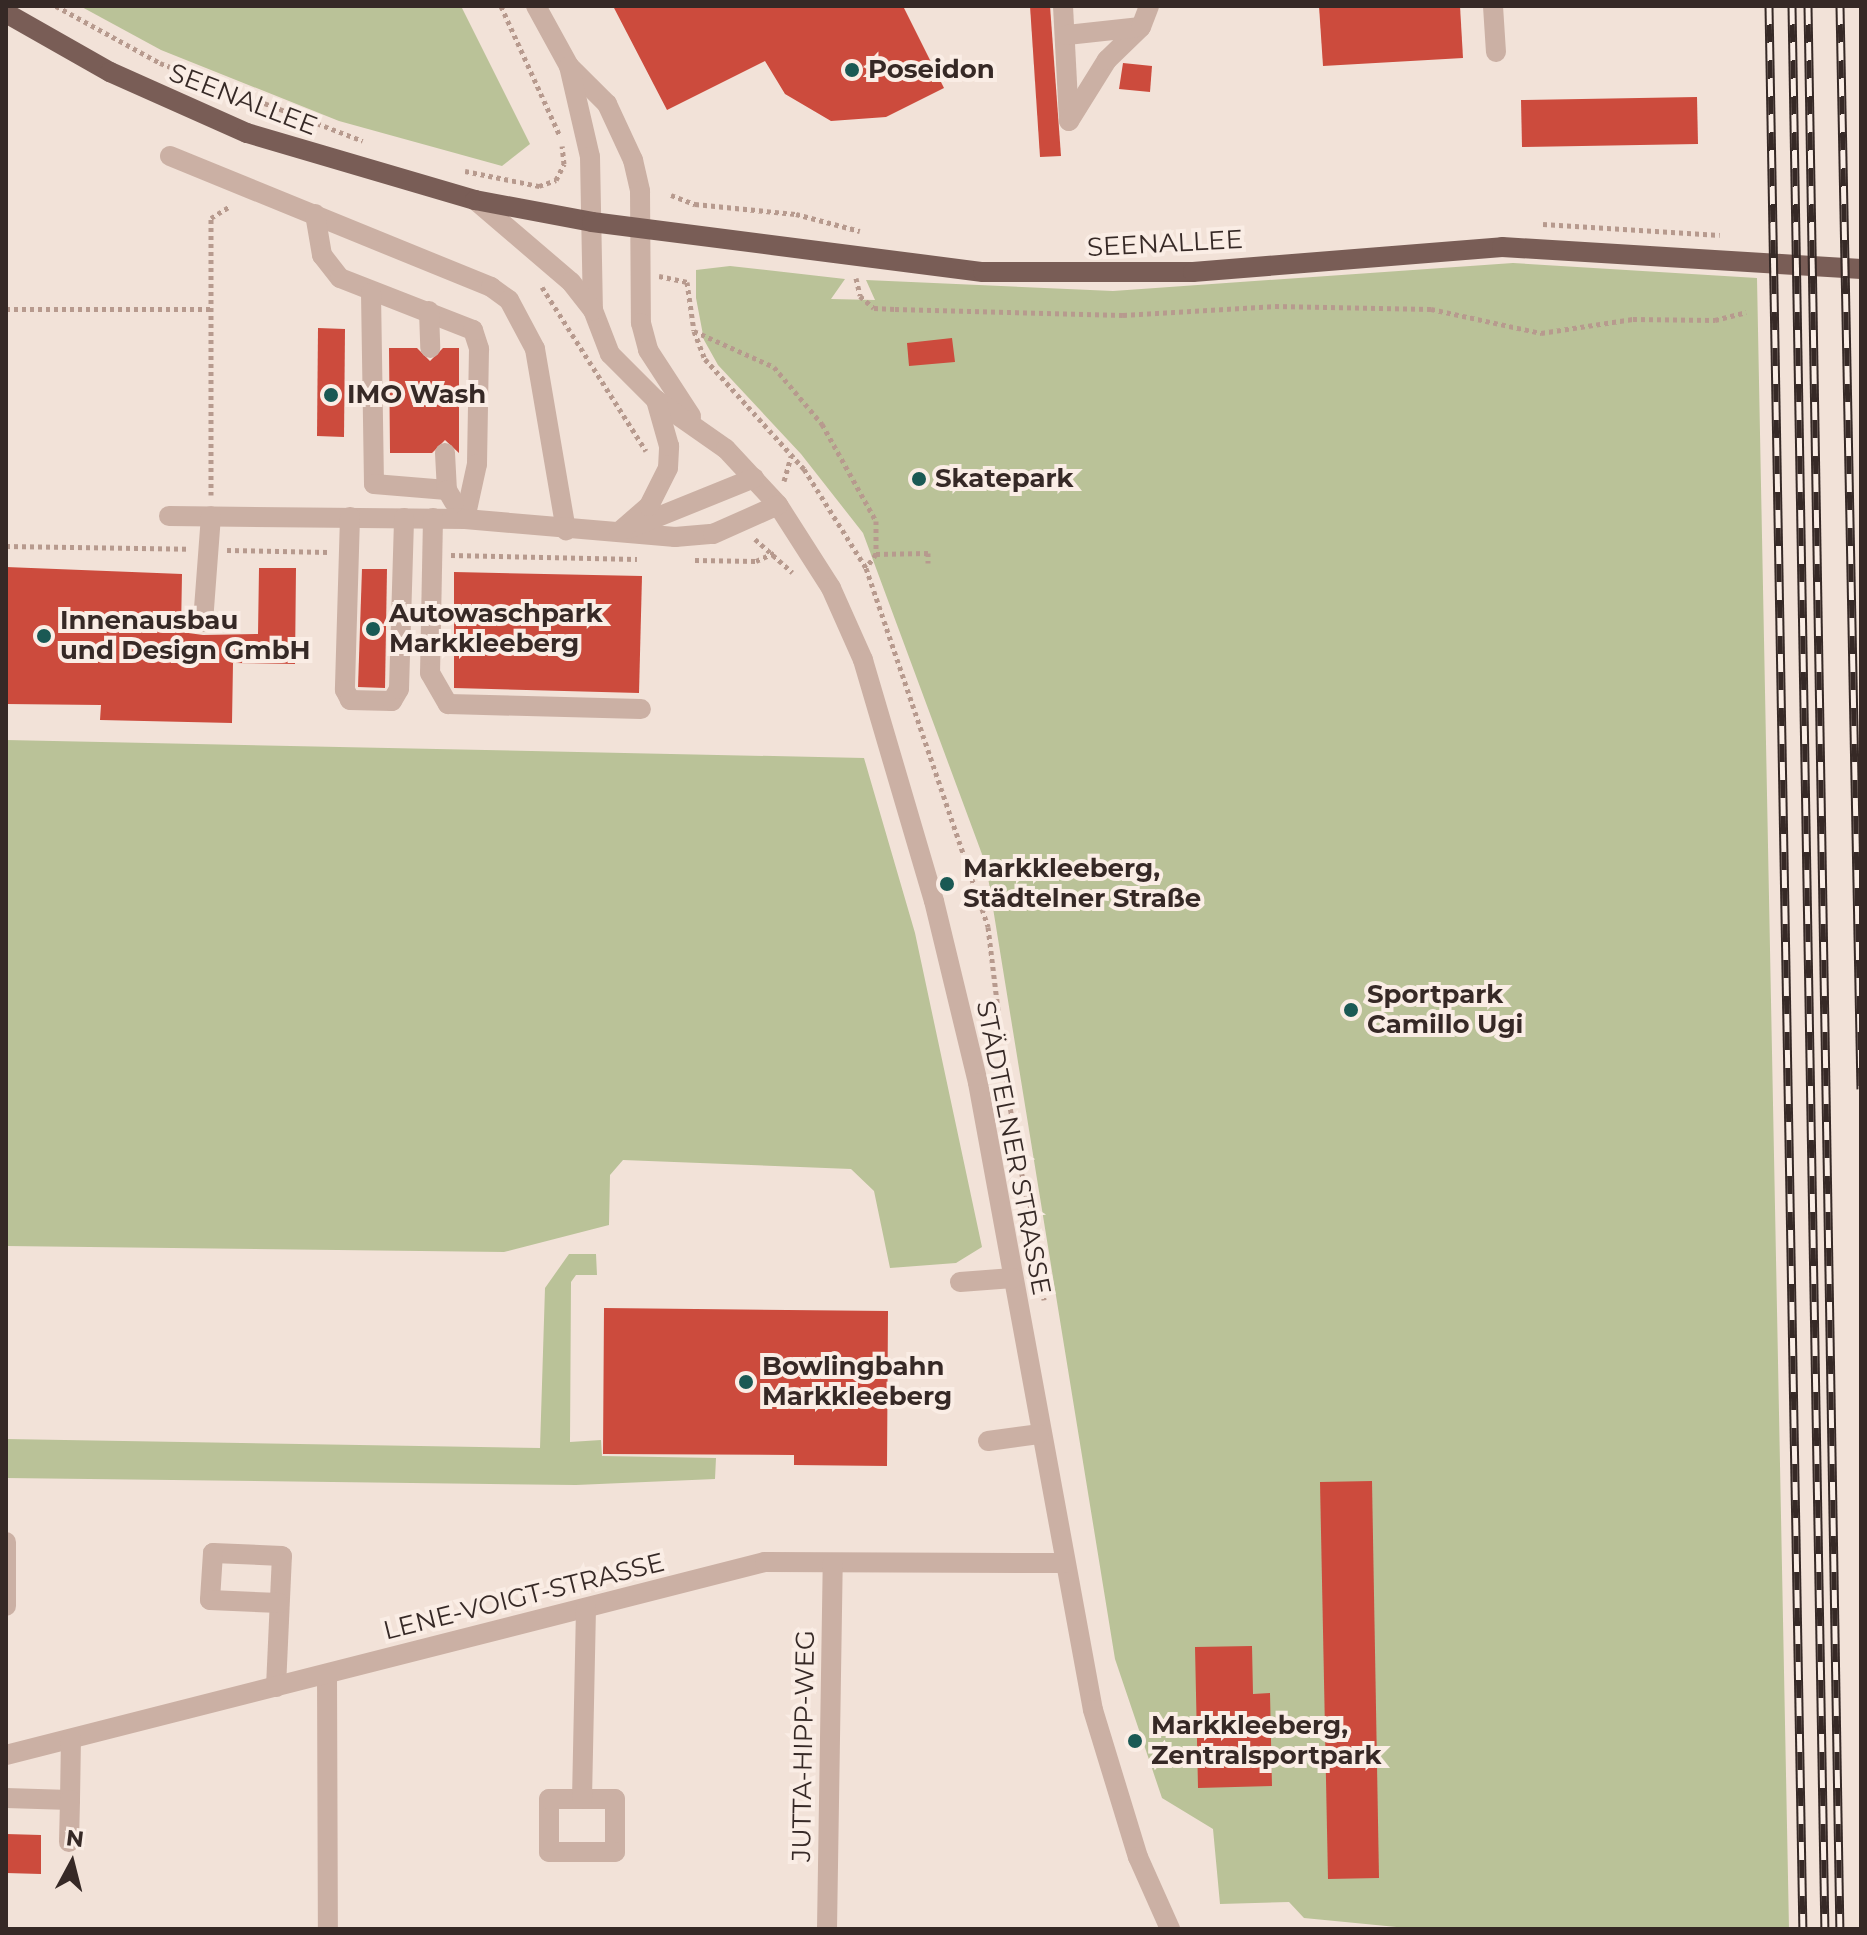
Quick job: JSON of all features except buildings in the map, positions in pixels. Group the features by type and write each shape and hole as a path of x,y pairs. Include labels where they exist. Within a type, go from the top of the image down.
{"main road":[{"name":"SEENALLEE","path":"6,13 182,108 284,146 475,200 592,222 983,272 1117,275 1502,247 1861,269"}],"street":[{"name":"STÄDTELNER STRASSE","path":"536,6 569,66 590,157 593,310 610,354 656,400 698,426 778,505 831,588 879,714 978,1083 1039,1434 1093,1710 1138,1857 1170,1929"},
{"path":"1063,6 1067,35 1069,121 1107,60 1141,27 1149,6"},
{"path":"1493,6 1496,52"},
{"path":"1067,35 1141,27"},
{"name":"STÄDTELNER STRASSE","path":"569,66 607,104 623,134 640,191 639,302 648,350 698,426"},
{"path":"170,156 491,287 509,300 535,349 566,530"},
{"name":"SEENALLEE","path":"475,200 549,264 593,310"},
{"path":"315,214 322,255 340,278 371,293 429,311 473,330 479,349 477,464 465,519"},
{"path":"371,293 374,484 447,490"},
{"path":"429,311 430,348"},
{"path":"619,532 649,506 668,468 669,446 656,400"},
{"path":"445,453 447,490 465,519"},
{"path":"619,532 754,478"},
{"path":"169,516 465,519 675,537 739,525 778,505"},
{"path":"203,622 211,516"},
{"path":"350,517 345,690 350,700 392,701 399,689 404,518"},
{"path":"433,518 430,673 448,704 641,709"},
{"path":"960,1282 1013,1278"},
{"path":"988,1441 1039,1434"},
{"path":"6,1542 6,1606"},
{"name":"LENE-VOIGT-STRASSE","path":"6,1755 765,1562 1064,1563"},
{"name":"JUTTA-HIPP-WEG","path":"827,1929 833,1563"},
{"path":"276,1687 279,1603"},
{"path":"582,1799 586,1608"},
{"path":"327,1674 328,1929"},
{"path":"69,1842 71,1739"},
{"path":"6,1798 70,1800"}],"path":[{"path":"56,6 160,63 369,143"},
{"path":"451,167 539,186 556,180 564,164 557,130 501,6"},
{"path":"671,195 695,204 796,214 871,235"},
{"path":"211,516 211,218 218,208 241,206"},
{"path":"1539,224 1727,236"},
{"path":"858,254 860,296 874,308 1123,315 1275,306 1431,309 1541,333 1633,319 1715,320 1746,312"},
{"path":"509,300 541,285 549,264"},
{"path":"674,278 687,282 694,331 726,388 791,455"},
{"path":"541,285 646,451 668,468"},
{"path":"6,309 210,309"},
{"path":"694,331 747,351 796,388 862,486 876,521 876,554 866,568"},
{"path":"739,525 800,584"},
{"path":"876,554 928,553 928,563"}],"green space":[{"path":"80,6 461,6 530,144 502,166 339,121 161,50"},
{"name":"Sportpark Camillo Ugi","path":"1513,263 1757,278 1789,1929 1417,1929 1304,1918 1289,1902 1220,1904 1213,1829 1162,1798 1115,1659 986,865 863,533 801,454 718,365 704,340 696,298 696,270 730,266 845,279 831,299 875,300 866,280 1113,291"},
{"path":"6,740 864,758 915,933 982,1247 956,1263 890,1268 874,1191 851,1169 623,1160 610,1175 609,1225 504,1252 6,1246"},
{"path":"569,1254 596,1254 597,1275 576,1275 571,1282 570,1442 601,1440 602,1456 716,1458 715,1479 576,1485 6,1478 6,1439 540,1448 545,1288"}],"railway":[{"path":"1769,6 1803,1929"},
{"path":"1792,6 1825,1929"},
{"path":"1808,6 1840,1929"},
{"path":"1840,6 1861,1089"}],"place":[{"name":"Poseidon","path":"852,70"},
{"name":"IMO Wash","path":"331,395"},
{"name":"Skatepark","path":"919,479"},
{"name":"Autowaschpark Markkleeberg","path":"373,629"},
{"name":"Innenausbau und Design GmbH","path":"44,636"},
{"name":"Markkleeberg, Städtelner Straße","path":"947,884"},
{"name":"Sportpark Camillo Ugi","path":"1351,1010"},
{"name":"Bowlingbahn Markkleeberg","path":"746,1382"},
{"name":"Markkleeberg, Zentralsportpark","path":"1135,1741"}]}
